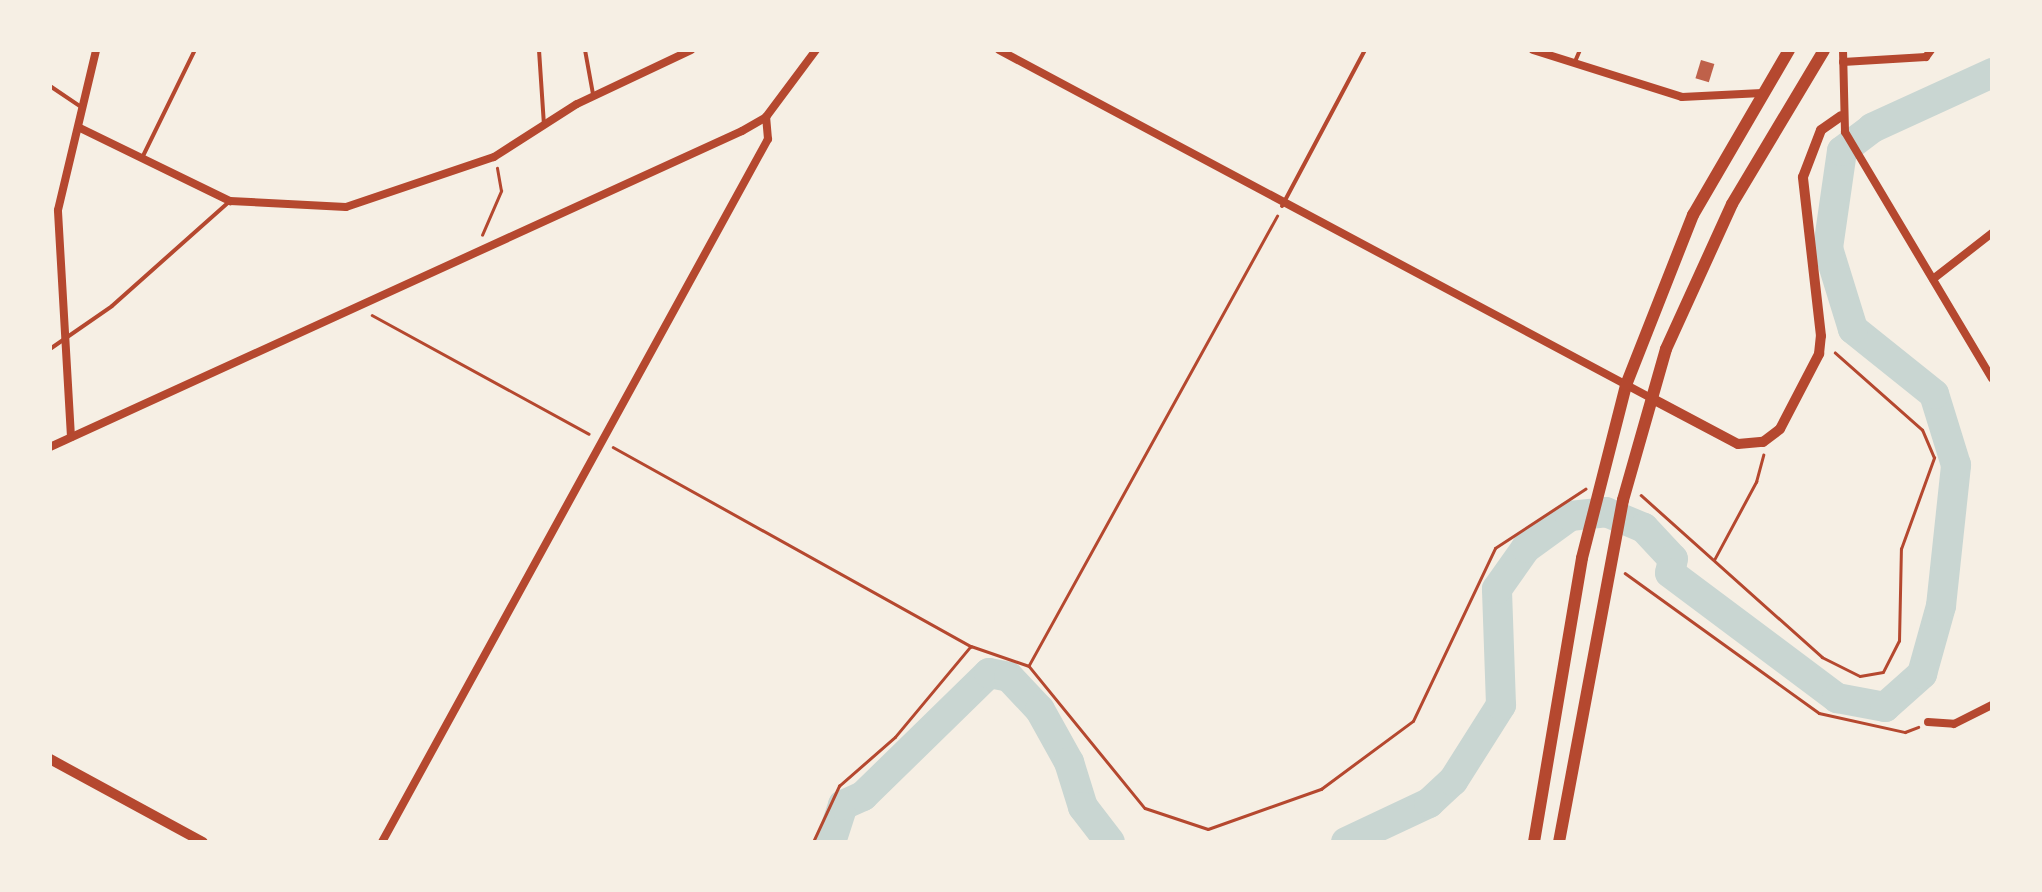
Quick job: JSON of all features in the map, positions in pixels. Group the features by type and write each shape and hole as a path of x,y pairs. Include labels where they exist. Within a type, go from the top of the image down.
{"main road":[{"path":"1534,842 1582,558 1626,385 1686,232 1789,50"},
{"path":"1559,842 1609,566 1651,398 1679,315 1732,204 1824,50"}],"street":[{"path":"71,437 58,210 96,50"},
{"path":"80,128 230,201 346,208 494,156 593,96 692,50"},
{"path":"50,447 472,256 766,116 816,50"},
{"path":"1000,50 1282,206 1738,444 1763,442 1780,429 1820,354 1802,177 1822,130 1841,116"},
{"path":"1534,50 1682,97 1762,93"},
{"path":"1843,50 1841,116 1845,132 1992,378"},
{"path":"1844,62 1926,57 1931,50"},
{"path":"382,842 768,139 766,116"},
{"path":"1933,279 1992,234"},
{"path":"1984,364 1992,356"},
{"path":"1928,722 1954,724 1992,705"},
{"path":"50,759 203,842"}],"lane":[{"path":"141,159 195,50"},
{"path":"540,50 544,125"},
{"path":"584,50 593,96"},
{"path":"1282,206 1365,50"},
{"path":"1574,64 1580,50"},
{"path":"50,86 84,108"},
{"path":"50,349 65,344 230,201"}],"path":[{"path":"472,256 502,190 494,156"},
{"path":"1029,666 1282,206"},
{"path":"356,306 971,646 1029,666 1145,808 1186,826 1231,826 1322,789 1413,721 1495,548 1582,489 1595,495"},
{"path":"1624,495 1650,498 1713,562 1843,670 1873,676 1890,664 1899,640 1902,549 1934,458 1922,430 1844,364 1821,336"},
{"path":"1713,562 1756,482 1763,442"},
{"path":"1609,566 1626,573 1818,713 1905,732 1928,722"},
{"path":"813,842 839,786 895,737 971,646"}],"building":[{"path":"1701,60 1714,64 1709,82 1695,78"}],"waterway":[{"path":"1346,842 1429,803 1453,781 1501,705 1497,589 1526,548 1570,516 1606,512 1644,528 1673,559 1670,573 1837,698 1885,707 1922,674 1941,606 1956,465 1934,394 1853,329 1828,248 1842,151 1872,128 1992,73"},
{"path":"831,842 843,805 863,796 989,673 1009,677 1040,710 1069,762 1083,807 1110,842"}]}
